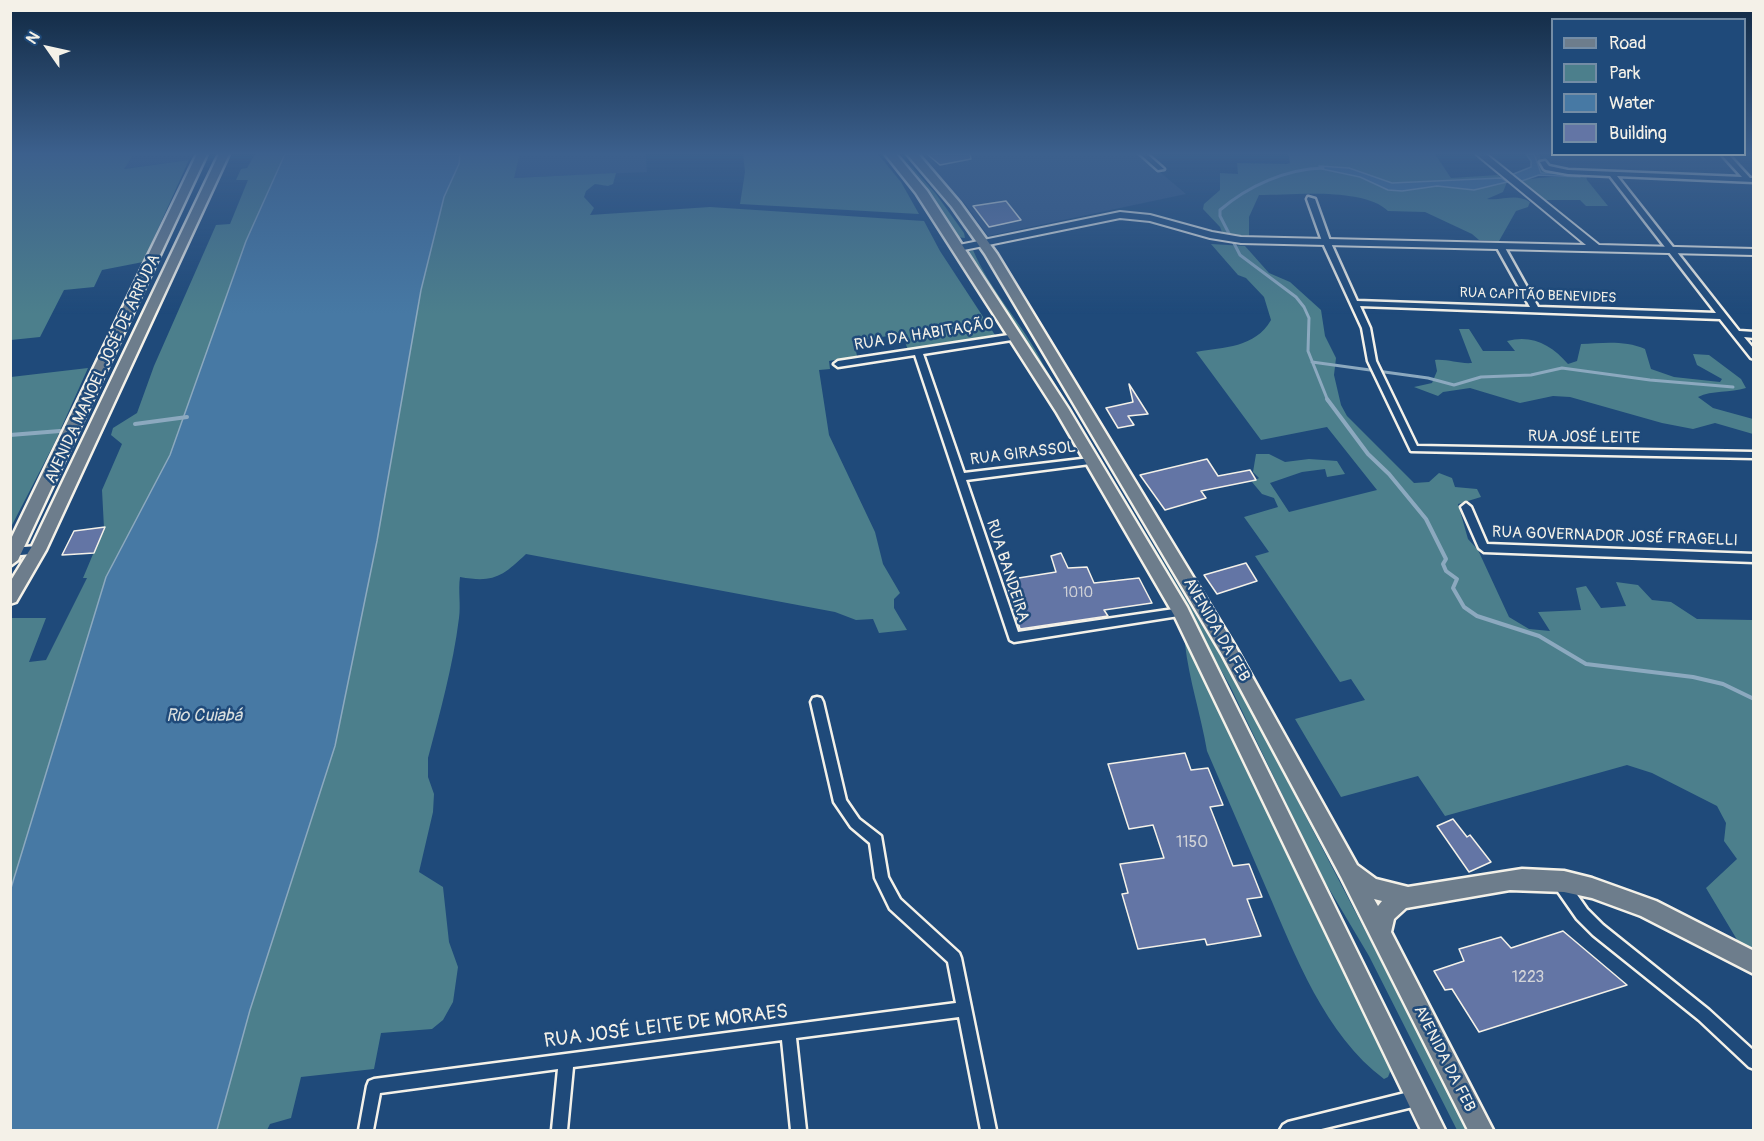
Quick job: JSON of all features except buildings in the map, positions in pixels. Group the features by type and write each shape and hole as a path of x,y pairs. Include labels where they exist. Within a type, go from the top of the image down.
{"main road":[{"name":"AVENIDA MANOEL JOSÉ DE ARRUDA","path":"13,554 176,207"},
{"name":"AVENIDA MANOEL JOSÉ DE ARRUDA","path":"10,597 38,550 199,207"},
{"name":"AVENIDA DA FEB","path":"925,207 946,243 958,248 1063,411 1181,612 1433,1131"},
{"name":"AVENIDA DA FEB","path":"958,207 984,244 1229,651 1348,870 1480,1131"},
{"path":"1348,870 1371,888 1408,897"},
{"path":"1380,933 1381,919 1387,908 1408,897 1501,880 1559,881 1605,891 1623,898 1682,925 1754,963"}],"street":[{"path":"1314,207 1326,242 1354,303"},
{"path":"1545,207 1596,248"},
{"path":"1636,207 1754,356"},
{"path":"958,248 1120,215 1147,217 1221,239 1754,252"},
{"path":"1500,246 1535,309"},
{"name":"RUA CAPITÃO BENEVIDES","path":"1354,303 1721,316"},
{"name":"RUA JOSÉ LEITE","path":"1354,303 1366,328 1377,371 1414,449 1754,455"},
{"path":"1737,334 1754,335"},
{"name":"RUA DA HABITAÇÃO","path":"838,364 1015,337"},
{"name":"RUA BANDEIRA","path":"918,352 1014,637 1181,612"},
{"name":"RUA GIRASSOL","path":"961,477 1090,460"},
{"name":"RUA GOVERNADOR JOSÉ FRAGELLI","path":"1466,507 1484,548 1754,558"},
{"path":"13,554 38,550"},
{"path":"817,702 840,802 855,823 876,840 882,879 895,904 954,958 989,1131"},
{"path":"1559,881 1582,914 1598,930 1704,1015 1754,1062"},
{"name":"RUA JOSÉ LEITE DE MORAES","path":"366,1131 374,1086 964,1009"},
{"path":"788,1032 799,1131"},
{"path":"560,1131 567,1061"},
{"path":"1288,1131 1417,1098"}],"shaded area":[{"path":"967,207 1124,207 988,236"}],"green space":[{"path":"11,207 168,207 143,262 102,270 94,287 64,290 40,337 11,340"},
{"path":"237,207 261,207 246,241 170,455 106,577 11,888 11,618 46,618 29,662 46,660 87,578 83,578 104,528 102,490 122,444 111,435 113,428 137,413 154,366 216,225 230,224"},
{"path":"441,207 593,207 590,215 714,207 924,221 940,251 995,335 908,350 902,334 854,341 857,356 829,361 830,369 819,370 829,435 875,532 883,564 900,593 894,599 894,608 907,630 879,633 873,619 856,620 835,612 526,554 510,568 496,576 481,579 460,577 460,613 453,654 428,758 428,777 434,794 433,812 419,872 443,887 449,942 458,967 453,1002 443,1020 432,1029 381,1033 374,1069 301,1077 291,1118 270,1124 267,1130 217,1130 250,1010"},
{"path":"798,207 915,207 919,214"},
{"path":"939,207 946,207 964,233 965,238 956,237"},
{"path":"1253,207 1249,217 1249,236 1224,237 1220,227 1203,209"},
{"path":"1383,207 1527,207 1516,211 1499,241 1479,240 1472,234 1425,212 1388,211"},
{"path":"1211,244 1245,246 1269,273 1290,282 1321,310 1325,336 1336,358 1334,375 1341,405 1347,416 1414,483 1429,482 1439,473 1452,478 1455,487 1477,489 1481,497 1458,504 1468,539 1478,550 1509,617 1529,629 1550,631 1538,612 1581,610 1576,588 1586,586 1601,608 1626,606 1616,582 1638,585 1652,600 1671,602 1697,619 1753,620 1753,954 1742,948 1706,888 1737,859 1724,841 1726,823 1717,806 1652,773 1627,765 1445,816 1418,776 1341,797 1295,719 1365,700 1351,679 1340,682 1255,556 1269,552 1244,517 1278,507 1274,498 1262,494 1252,482 1259,478 1253,472 1256,454 1269,454 1285,462 1309,459 1337,461 1345,474 1327,477 1325,469 1302,472 1270,483 1289,512 1377,490 1327,427 1261,440 1196,352 1238,345 1248,341 1264,329 1271,320 1264,297 1246,278 1238,275"},
{"path":"973,250 988,279 1035,349 1231,673 1469,1130 1457,1130 1369,956 1322,877 1230,686 1121,493 966,253"},
{"path":"1459,329 1469,329 1483,351 1515,351 1507,341 1533,340 1555,351 1568,364 1577,361 1581,344 1630,344 1645,349 1651,369 1674,377 1720,382 1722,379 1697,365 1693,354 1709,355 1741,379 1746,388 1709,393 1698,397 1713,408 1753,419 1753,434 1715,423 1693,429 1662,423 1570,397 1553,396 1520,403 1470,388 1443,392 1438,396 1414,387 1432,383 1437,371 1435,360 1472,363"},
{"path":"88,368 54,444 11,527 11,377"},
{"path":"1188,640 1392,1067 1388,1077 1384,1079 1363,1061 1328,1017 1289,941 1207,751 1187,657 1185,644"}],"water":[{"name":"Rio Cuiabá","path":"261,207 441,207 421,290 377,541 335,746 250,1010 217,1130 11,1130 11,888 106,577 170,455 246,241"}],"waterway":[{"path":"1223,207 1220,210 1220,216 1240,255 1296,297 1304,307 1309,318 1308,351 1312,362"},
{"path":"1312,362 1428,378 1454,385 1481,377 1531,375 1562,368 1650,380 1733,387"},
{"path":"1312,362 1327,400"},
{"path":"1327,400 1368,454 1389,474 1426,519 1446,559 1443,564 1446,571 1457,579 1453,588 1464,607 1477,616 1539,636 1586,664 1693,677 1723,684 1754,699"},
{"path":"135,424 187,417"},
{"path":"10,435 60,431"}]}
